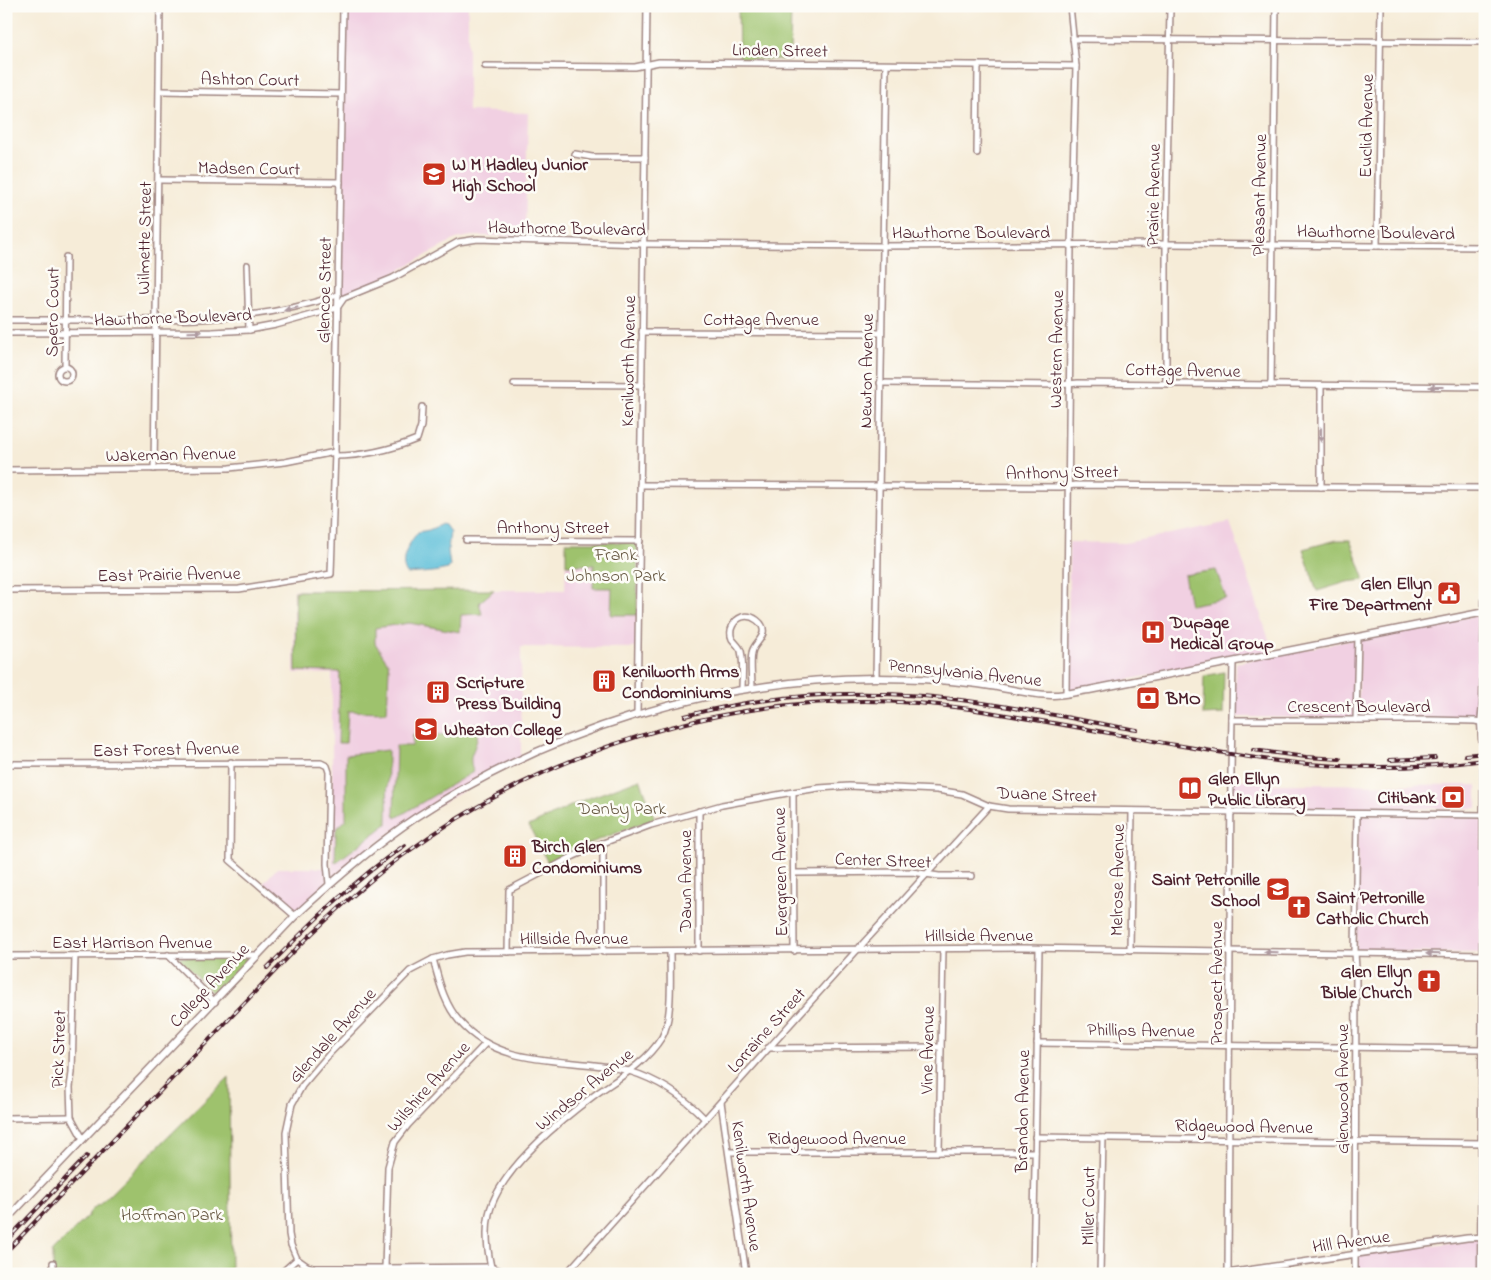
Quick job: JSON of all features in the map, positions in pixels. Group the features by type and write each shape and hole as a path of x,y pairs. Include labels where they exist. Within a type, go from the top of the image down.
{"street":[{"name":"Wilmette Street","path":"154,470 160,6"},
{"name":"Glencoe Street","path":"331,574 343,6"},
{"name":"Kenilworth Avenue","path":"637,715 648,6"},
{"name":"Western Avenue","path":"1066,693 1071,245 1076,66 1070,6"},
{"name":"Prairie Avenue","path":"1166,383 1170,6"},
{"name":"Pleasant Avenue","path":"1271,385 1276,6"},
{"name":"Euclid Avenue","path":"1377,246 1381,6"},
{"path":"1073,39 1485,42"},
{"name":"Linden Street","path":"485,66 647,66 659,62 1076,66"},
{"name":"Newton Avenue","path":"876,678 886,64"},
{"path":"976,153 978,65"},
{"name":"Ashton Court","path":"160,91 341,94"},
{"path":"575,154 592,157 645,157"},
{"name":"Madsen Court","path":"159,180 340,182"},
{"name":"Hawthorne Boulevard","path":"6,334 249,330 292,321 337,308 344,298 393,278 458,242 478,239 643,244 882,246 1166,244 1485,247"},
{"name":"Spero Court","path":"65,366 66,257"},
{"path":"247,265 249,330"},
{"path":"6,320 157,320 248,316 269,314 295,308 338,295"},
{"name":"Cottage Avenue","path":"642,332 881,333"},
{"name":"Cottage Avenue","path":"880,383 1070,385 1078,383 1166,383 1485,387"},
{"path":"514,384 642,385"},
{"path":"1321,386 1321,487"},
{"name":"Wakeman Avenue","path":"6,470 212,469 261,465 335,452 335,456 368,454 406,444 417,439 421,426 422,407"},
{"name":"Anthony Street","path":"640,485 1485,488"},
{"name":"Anthony Street","path":"466,540 640,541"},
{"name":"East Prairie Avenue","path":"6,590 239,588 331,574"},
{"path":"1481,1274 1483,1237 1484,1049 1484,744 1482,739 1485,600"},
{"name":"Pennsylvania Avenue","path":"454,794 552,746 603,726 687,701 752,688 819,680 876,678 970,683 1052,696 1485,612"},
{"path":"742,690 741,650 731,637 731,629 734,623 746,616 760,622 763,628 762,636 752,653 752,688"},
{"path":"1356,720 1358,637"},
{"name":"Prospect Avenue","path":"1228,1273 1229,952 1233,662"},
{"name":"Crescent Boulevard","path":"1232,720 1475,721 1483,723"},
{"path":"231,762 230,860 295,916"},
{"name":"East Forest Avenue","path":"6,764 314,762 325,764 329,772 327,864 329,884"},
{"name":"Duane Street","path":"508,952 509,890 556,864 603,842 699,811 820,788 849,786 937,790 962,794 989,806 1008,809 1484,815"},
{"name":"Evergreen Avenue","path":"793,792 794,951"},
{"name":"College Avenue","path":"6,1220 295,916 329,884 396,832 454,794"},
{"name":"Lorraine Street","path":"566,1274 768,1048 989,806"},
{"name":"Dawn Avenue","path":"699,811 699,951"},
{"name":"Melrose Avenue","path":"1130,950 1132,811"},
{"name":"Glenwood Avenue","path":"1355,1274 1357,814"},
{"path":"603,842 603,952"},
{"name":"Center Street","path":"794,873 912,872 939,876 972,876"},
{"name":"Vine Avenue","path":"939,1152 943,949"},
{"name":"Hillside Avenue","path":"474,953 1038,949 1483,955"},
{"name":"Brandon Avenue","path":"1033,1274 1038,949"},
{"name":"Windsor Avenue","path":"491,1267 487,1244 490,1212 498,1193 512,1172 567,1117 630,1072 654,1047 665,1030 669,1015 670,952"},
{"name":"Glendale Avenue","path":"297,1259 290,1245 286,1139 290,1113 296,1095 315,1069 402,978 418,965 447,955 474,953"},
{"path":"168,955 215,1002"},
{"name":"East Harrison Avenue","path":"6,956 258,955"},
{"name":"Pick Street","path":"74,956 72,1073 70,1087 71,1117 83,1139"},
{"path":"433,959 442,990 450,1008 460,1023 486,1043 509,1053 534,1060 576,1062 630,1072 673,1090 706,1119"},
{"name":"Phillips Avenue","path":"1037,1042 1484,1049"},
{"name":"Wilshire Avenue","path":"384,1268 388,1167 392,1148 408,1124 486,1043"},
{"path":"768,1048 941,1047"},
{"name":"Kenilworth Avenue","path":"721,1102 746,1274"},
{"path":"6,1118 71,1117"},
{"name":"Ridgewood Avenue","path":"1035,1137 1483,1143"},
{"name":"Miller Court","path":"1100,1274 1103,1138"},
{"name":"Ridgewood Avenue","path":"729,1152 1035,1152"},
{"name":"Hill Avenue","path":"1220,1274 1483,1237"},
{"path":"280,1274 297,1259 313,1268 491,1267 509,1274"},
{"path":"53,1263 53,1274"}],"shaded area":[{"name":"W M Hadley Junior High School","path":"345,6 468,6 468,111 528,113 525,236 471,236 456,239 374,284 340,297"},
{"path":"1230,522 1273,652 1068,691 1069,542 1125,543"},
{"name":"Wheaton College","path":"566,565 594,565 637,615 637,648 521,647 521,758 393,831 332,878 332,674 294,673 294,590 565,590"},
{"path":"1483,614 1483,720 1358,719 1360,638"},
{"path":"1356,639 1355,718 1234,717 1236,663"},
{"path":"1233,780 1269,780 1270,784 1477,785 1477,808 1233,809"},
{"path":"1358,815 1482,817 1481,953 1356,952"},
{"path":"277,868 326,868 327,884 295,914 261,886"},
{"path":"1479,1239 1479,1274 1357,1274 1357,1255"}],"green space":[{"path":"738,6 791,6 790,60 739,59"},
{"path":"1337,540 1350,540 1364,577 1363,580 1347,582 1317,591 1303,549"},
{"name":"Frank Johnson Park","path":"566,542 638,542 637,615 611,615 612,588 593,588 594,565 566,565"},
{"path":"1216,570 1226,598 1190,605 1184,575"},
{"path":"494,590 479,603 482,614 461,615 460,632 409,623 375,628 375,643 388,663 389,668 387,712 348,711 346,743 338,743 340,672 296,671 295,591"},
{"path":"1224,672 1223,714 1203,715 1204,676"},
{"path":"477,723 477,739 471,758 473,772 396,818 394,813 396,746 412,746 413,734 462,735 463,725"},
{"path":"388,750 387,824 335,863 336,829 346,820 346,755"},
{"name":"Danby Park","path":"640,779 655,819 600,839 548,863 529,826 581,801"},
{"path":"177,957 255,957 217,997"},
{"name":"Hoffman Park","path":"229,1077 231,1274 53,1274 53,1251 96,1206"}],"water":[{"path":"442,524 450,532 448,551 450,566 448,569 407,574 404,558 415,536 418,532 429,530"}],"railway":[{"path":"685,716 773,699 833,694 893,694 977,702 1137,730"},
{"path":"6,1252 298,947 362,888 388,866 465,814 531,779 600,749 672,727 746,711 820,703 895,702 970,709 1258,759 1292,763 1352,767 1396,767 1441,765 1485,760"},
{"path":"1253,750 1306,757 1340,759"},
{"path":"1465,755 1485,753"},
{"path":"1390,760 1435,758"},
{"path":"267,968 350,888 405,845"},
{"path":"6,1241 87,1156"}],"place":[{"name":"W M Hadley Junior High School","path":"434,174"},
{"name":"Glen Ellyn Fire Department","path":"1449,593"},
{"name":"Dupage Medical Group","path":"1153,632"},
{"name":"Kenilworth Arms Condominiums","path":"604,681"},
{"name":"Scripture Press Building","path":"438,692"},
{"name":"BMO","path":"1148,698"},
{"name":"Wheaton College","path":"426,729"},
{"name":"Glen Ellyn Public Library","path":"1190,788"},
{"name":"Citibank","path":"1453,797"},
{"name":"Birch Glen Condominiums","path":"515,856"},
{"name":"Saint Petronille School","path":"1278,889"},
{"name":"Saint Petronille Catholic Church","path":"1299,907"},
{"name":"Glen Ellyn Bible Church","path":"1429,981"}]}
